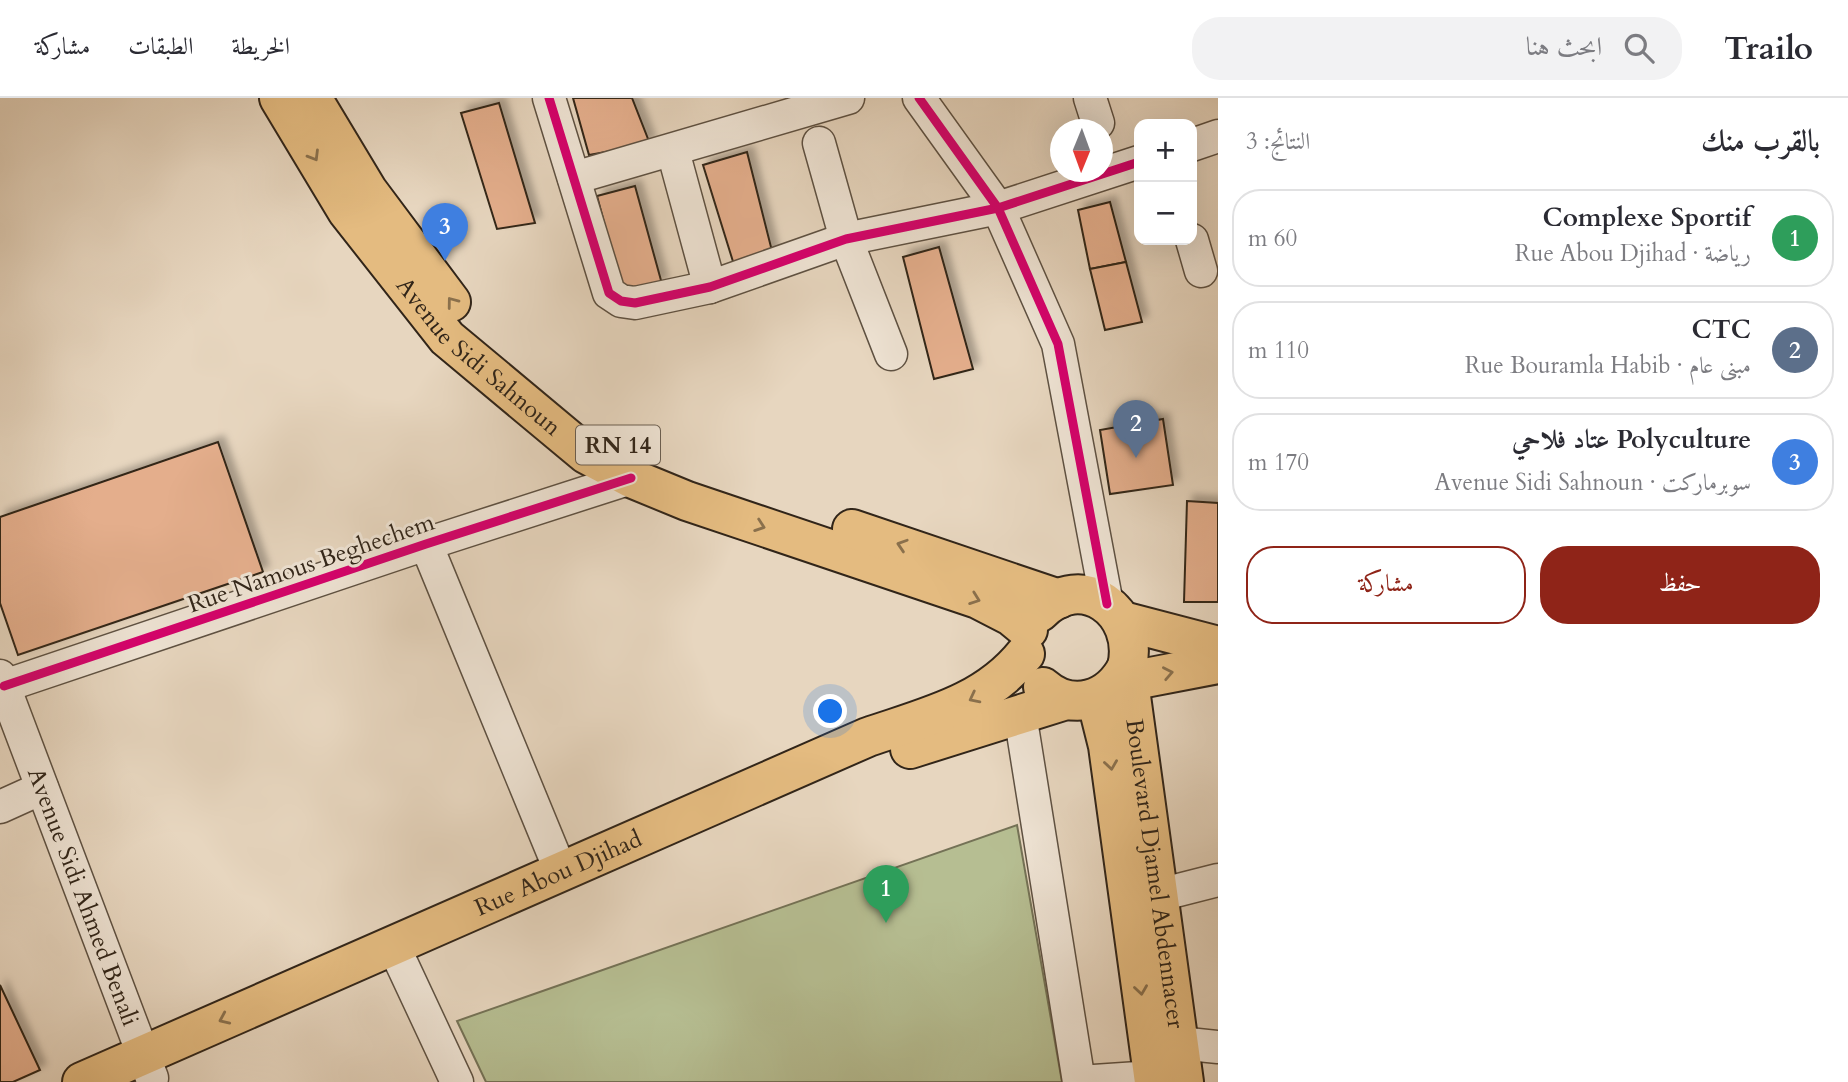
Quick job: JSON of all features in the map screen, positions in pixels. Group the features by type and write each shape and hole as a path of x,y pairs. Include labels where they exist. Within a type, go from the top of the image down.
{"main road":[{"name":"Avenue Sidi Sahnoun","path":"279,98 347,211 447,338 586,454 631,478 687,501 978,600 1011,616 1026,642"},
{"name":"Avenue Sidi Sahnoun","path":"312,98 368,191 458,312 499,355 584,422 622,447 702,481 1063,598"},
{"path":"1115,612 1131,652 1107,686 1050,694 1038,683 1029,670 1026,642 1046,606 1063,598 1092,597 1115,612 1218,646"},
{"name":"Rue Abou Djihad","path":"82,1082 146,1072 398,955 561,872 868,737 968,702 999,682 1026,642"},
{"name":"Rue Abou Djihad","path":"398,955 883,758 1107,686 1218,664"},
{"name":"Boulevard Djamel Abdennacer","path":"1107,686 1159,895 1179,1043 1164,1080"},
{"name":"Boulevard Djamel Abdennacer","path":"1107,686 1108,746 1164,1080"}],"street":[{"path":"549,98 609,293 621,300 635,303 710,287 846,239 998,208 1134,164"},
{"path":"574,178 848,98"},
{"path":"919,98 998,208 1058,344 1091,518 1115,612"},
{"path":"1197,143 1218,136"},
{"path":"819,143 846,239 891,354"},
{"path":"673,151 710,287"},
{"path":"1193,245 1201,271"},
{"name":"Rue Namous Beghechem","path":"2,681 631,478"},
{"path":"1063,598 1083,565 1091,518"},
{"path":"426,544 561,872"},
{"name":"Avenue Sidi Ahmed Benali","path":"2,681 146,1072"},
{"path":"1020,714 1079,1082 1164,1080"},
{"path":"0,807 42,788"},
{"path":"1159,895 1218,880"},
{"path":"398,955 457,1082"},
{"path":"1179,1043 1218,1047"}],"green space":[{"path":"1017,825 1062,1082 486,1082 457,1021"}],"building":[{"path":"573,98 632,98 650,144 589,155"},
{"path":"499,103 535,223 497,229 461,113"},
{"path":"747,152 773,255 735,268 703,165"},
{"path":"635,186 662,284 623,294 597,196"},
{"path":"1110,202 1126,262 1090,269 1078,210"},
{"path":"939,247 973,369 934,379 903,257"},
{"path":"1126,262 1142,322 1105,330 1090,269"},
{"path":"1163,419 1173,485 1110,494 1100,430"},
{"path":"218,442 263,572 18,655 0,603 0,517"},
{"path":"1187,501 1218,503 1218,602 1184,602"},
{"path":"0,985 40,1070 13,1082 0,1082"}],"cycle path":[{"path":"549,98 609,293 621,301 635,303 710,287 846,239 998,208 1134,164"},
{"path":"919,98 998,208 1058,344 1107,604"},
{"path":"4,686 631,478"}],"place":[{"name":"Polyculture عتاد فلاحي","path":"445,261"},
{"name":"CTC","path":"1136,458"},
{"name":"Complexe Sportif","path":"886,923"}]}
